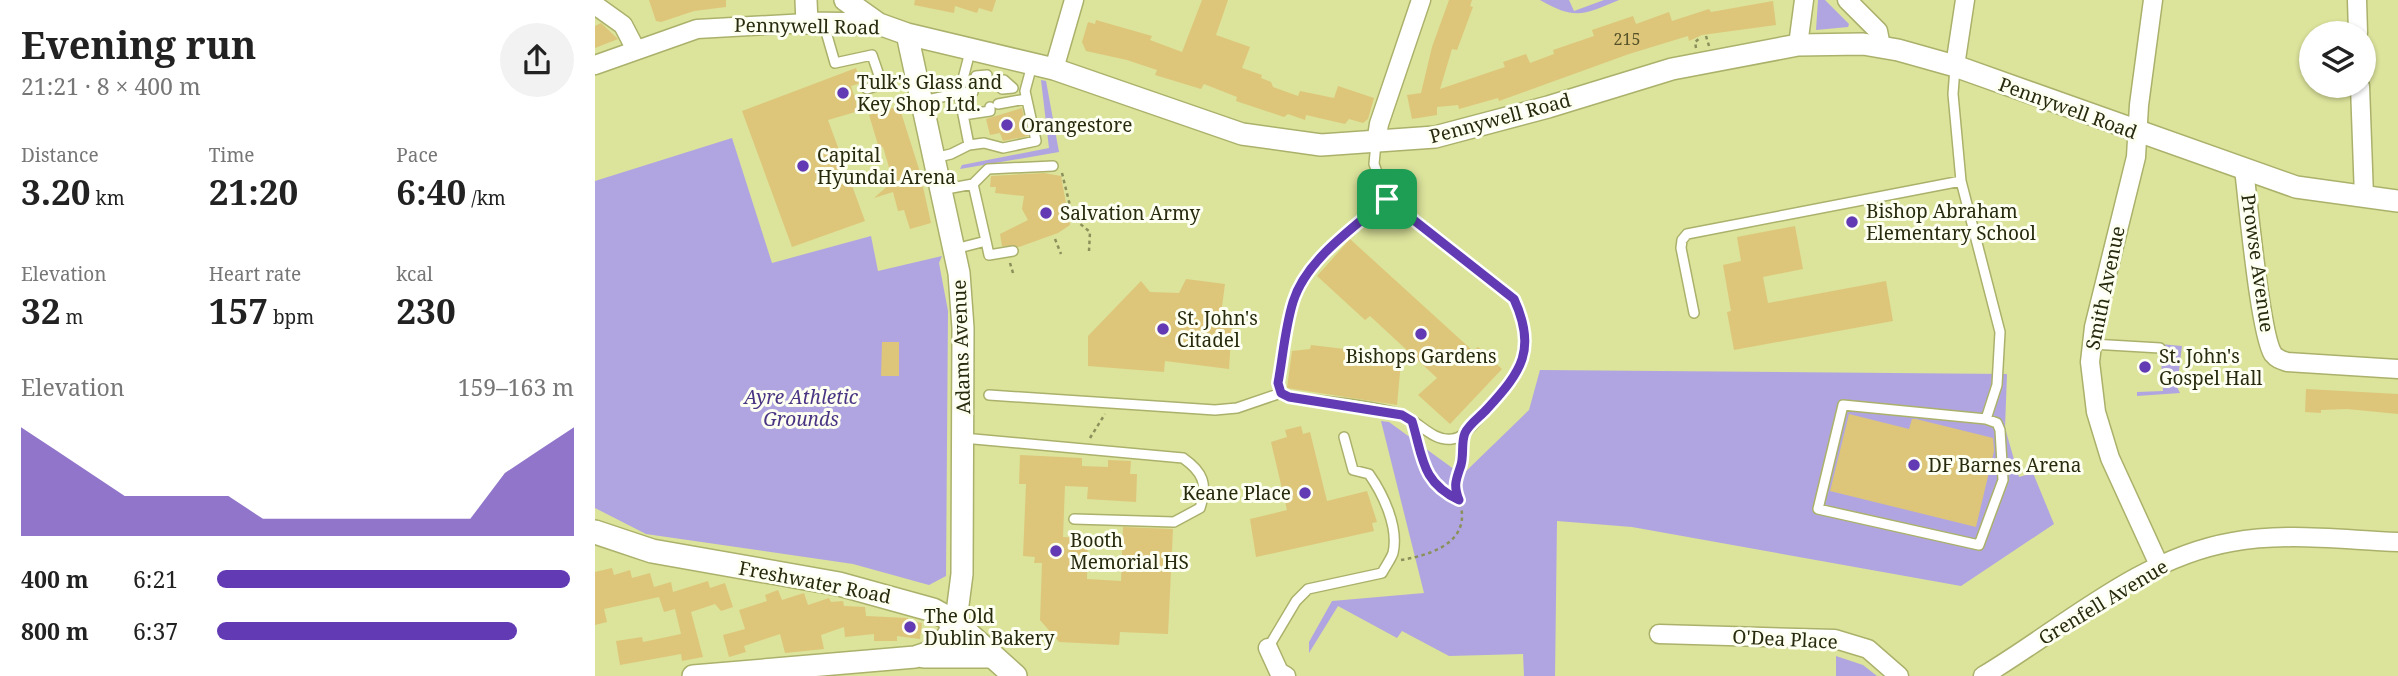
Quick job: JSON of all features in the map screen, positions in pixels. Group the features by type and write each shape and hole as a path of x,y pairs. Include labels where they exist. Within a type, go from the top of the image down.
{"main road":[{"name":"Freshwater Road","path":"595,532 669,554 873,592 933,610 955,622 1015,676"}],"street":[{"path":"806,0 815,24"},
{"path":"847,0 879,24"},
{"path":"1054,69 1074,0"},
{"path":"1376,143 1379,124 1421,0"},
{"path":"1798,45 1804,0"},
{"path":"1847,0 1878,31 1881,46"},
{"path":"1955,66 1965,0"},
{"name":"Smith Avenue","path":"2153,0 2136,157 2091,344 2090,377 2096,412 2110,458 2159,565"},
{"path":"2357,0 2358,21"},
{"path":"595,5 623,25 635,48"},
{"name":"Pennywell Road","path":"595,65 635,48 697,29 879,24 907,34 971,47 1054,69 1242,134 1321,145 1376,143 1461,131 1672,69 1798,45 1844,42 1881,46 1955,66 2138,133 2311,191 2398,201"},
{"name":"Adams Avenue","path":"907,34 920,102 955,249 962,302 962,574 955,622"},
{"path":"2361,98 2364,197"},
{"name":"Prowse Avenue","path":"2245,169 2264,316 2272,352 2278,359 2287,362 2398,369"},
{"name":"Grenfell Avenue","path":"1983,676 2159,565 2201,549 2262,538 2398,541"},
{"path":"915,657 933,651 944,642 955,622"},
{"name":"O'Dea Place","path":"1659,634 1835,639 1868,649 1899,676"},
{"path":"1268,648 1279,672 1286,676"},
{"path":"693,676 915,657 994,657"}],"lane":[{"path":"815,24 835,63 872,55 882,84 867,89"},
{"path":"969,145 960,94 971,47"},
{"path":"934,158 951,154 969,145 984,143 1003,148 1035,141 1026,95 1033,64"},
{"path":"1955,66 1953,94 1961,181 2000,332 1997,385 1986,419"},
{"path":"964,73 986,79"},
{"path":"1003,85 1026,95"},
{"path":"920,102 960,94 972,97"},
{"path":"963,115 990,111 992,104 1026,95"},
{"path":"989,395 1215,410 1237,408 1281,393 1289,397 1402,415 1440,438 1454,440 1465,433 1509,386 1522,365 1526,347 1524,321 1514,299 1387,199 1374,164 1376,143"},
{"path":"941,190 973,184 988,169 1053,166"},
{"path":"1693,313 1681,248 1682,240 1687,234 1961,181"},
{"path":"973,184 989,255 1011,254"},
{"path":"1281,393 1278,383 1293,300 1321,257 1387,199"},
{"path":"955,249 986,241"},
{"path":"2091,344 2160,348"},
{"path":"1843,405 1986,419 1997,423 2000,430 2003,480 1979,545 1818,509 1843,405"},
{"path":"1268,648 1296,601 1308,589 1382,573 1393,552 1392,530 1383,494 1369,474 1353,470 1344,437"},
{"path":"963,438 1182,458 1196,467 1203,478 1205,492 1200,508 1174,522 1074,519"}],"path":[{"path":"1696,41 1700,38"},
{"path":"1053,166 1060,167 1073,218 1090,232 1089,251"},
{"path":"1055,239 1061,254"},
{"path":"1011,254 1013,273"},
{"path":"1082,450 1112,403"},
{"path":"1412,421 1425,469 1435,486 1459,500"},
{"path":"1388,562 1429,554 1447,544 1459,530 1463,517 1454,480 1461,464 1465,433"}],"green space":[{"path":"1540,0 1569,0 1574,11 1604,0 1619,0 1589,12 1572,13"},
{"path":"1818,0 1825,0 1849,24 1848,27 1816,30"},
{"path":"1041,80 1046,81 1059,152 960,169 962,165 1049,148"},
{"name":"Ayre Athletic Grounds","path":"732,138 772,263 871,236 878,271 942,256 939,263 948,311 946,576 929,585 853,564 646,534 595,508 595,181"},
{"path":"2160,344 2182,346 2177,387 2180,393 2137,396 2137,392 2163,391"},
{"path":"1540,370 2007,374 2005,428 2019,477 2033,473 2054,524 1961,586 1632,527 1557,521 1555,676 1524,676 1523,654 1449,656 1402,631 1397,638 1338,606 1309,653 1309,642 1332,601 1424,593 1381,421 1389,422 1462,475 1529,410"},
{"path":"1836,656 1863,665 1877,676 1836,676"}],"building":[{"path":"649,0 726,0 726,7 694,11 661,22 656,21"},
{"path":"915,0 996,0 992,12 979,8 977,13 955,6 954,13 914,5"},
{"path":"1202,0 1228,0 1216,35 1250,47 1242,68 1262,75 1261,78 1271,82 1273,87 1298,96 1300,91 1334,98 1338,86 1374,98 1368,119 1363,123 1349,119 1345,124 1306,115 1305,120 1288,114 1284,117 1236,101 1237,97 1204,84 1201,89 1155,75 1157,70 1127,60 1086,51 1082,42 1088,22 1095,24 1096,20 1152,36 1150,40 1182,52"},
{"path":"1449,0 1472,0 1470,6 1473,7 1457,50 1452,49 1440,89 1505,67 1503,62 1526,54 1530,63 1554,54 1553,50 1594,36 1592,30 1633,16 1636,24 1669,12 1672,21 1709,9 1711,12 1773,1 1776,25 1702,35 1689,41 1688,36 1629,54 1499,101 1498,98 1459,109 1458,105 1437,107 1437,115 1412,119 1407,95 1421,93 1432,47"},
{"path":"601,23 618,39 595,48 595,26"},
{"name":"Capital Hyundai Arena","path":"856,68 861,83 851,86 859,111 828,120 865,221 792,247 742,111"},
{"path":"899,106 919,169 931,223 910,229 904,210 898,211 893,192 874,198 893,181 883,147 879,148 869,115"},
{"name":"Orangestore","path":"1022,108 1028,136 1003,141 1000,133 990,135 986,119"},
{"name":"Salvation Army","path":"1044,173 1061,176 1070,225 1058,233 1019,247 1002,246 1000,234 1028,220 1022,209 1024,196 995,193 996,187 990,187 991,176"},
{"path":"1795,226 1803,269 1763,277 1768,303 1886,281 1893,321 1734,350 1723,265 1741,261 1737,237"},
{"name":"Bishops Gardens","path":"1350,239 1473,351 1478,347 1502,369 1450,424 1418,395 1437,378 1370,316 1365,320 1317,276"},
{"name":"St. John's Citadel","path":"1186,279 1225,284 1221,314 1232,322 1229,369 1165,361 1164,372 1088,366 1088,336 1141,281 1150,292 1179,293"},
{"path":"882,342 899,342 899,376 881,376"},
{"path":"1311,345 1379,353 1401,362 1397,405 1287,388 1292,351 1310,349"},
{"path":"2306,389 2398,394 2398,414 2347,409 2321,410 2321,413 2305,412"},
{"name":"DF Barnes Arena","path":"1849,414 1909,429 1912,419 1916,419 1993,438 1994,451 1976,527 1830,491"},
{"name":"Keane Place","path":"1301,426 1303,434 1310,432 1327,501 1367,491 1377,522 1372,523 1374,531 1256,557 1250,519 1287,510 1271,442 1287,437 1285,430"},
{"name":"Booth Memorial HS","path":"1020,455 1082,458 1082,466 1108,467 1108,460 1131,461 1130,474 1137,474 1136,502 1087,499 1088,487 1065,486 1063,537 1088,538 1087,579 1121,581 1123,527 1173,529 1168,634 1120,632 1119,645 1059,642 1040,620 1042,563 1034,563 1035,557 1023,556 1026,484 1019,484"},
{"path":"612,568 614,575 630,570 632,578 650,573 654,587 671,582 673,592 708,581 710,588 725,583 733,607 721,611 715,604 691,612 703,657 682,661 681,654 620,665 616,641 642,637 643,642 681,634 675,609 664,612 659,597 604,609 607,622 595,625 595,572"},
{"path":"778,590 782,600 804,593 808,605 829,598 831,602 843,601 844,606 865,607 866,616 908,618 908,621 922,623 920,639 897,636 897,641 874,641 874,634 845,637 844,627 821,635 824,649 785,653 780,634 744,646 746,652 729,657 723,635 745,629 739,610 767,601 765,595"}],"place":[{"name":"Tulk's Glass and Key Shop Ltd.","path":"843,93"},
{"name":"Orangestore","path":"1007,125"},
{"name":"Capital Hyundai Arena","path":"803,166"},
{"name":"Salvation Army","path":"1046,213"},
{"name":"Bishop Abraham Elementary School","path":"1852,222"},
{"name":"St. John's Citadel","path":"1163,329"},
{"name":"Bishops Gardens","path":"1421,334"},
{"name":"St. John's Gospel Hall","path":"2145,367"},
{"name":"DF Barnes Arena","path":"1914,465"},
{"name":"Keane Place","path":"1305,493"},
{"name":"Booth Memorial HS","path":"1056,551"},
{"name":"The Old Dublin Bakery","path":"910,627"}],"route":[{"path":"1387,199 1418,220 1514,299 1524,321 1526,347 1522,365 1509,386 1465,433 1461,464 1454,480 1459,500 1435,486 1425,469 1412,421 1402,415 1289,397 1281,393 1278,383 1293,300 1304,281 1321,257 1387,199"}]}
